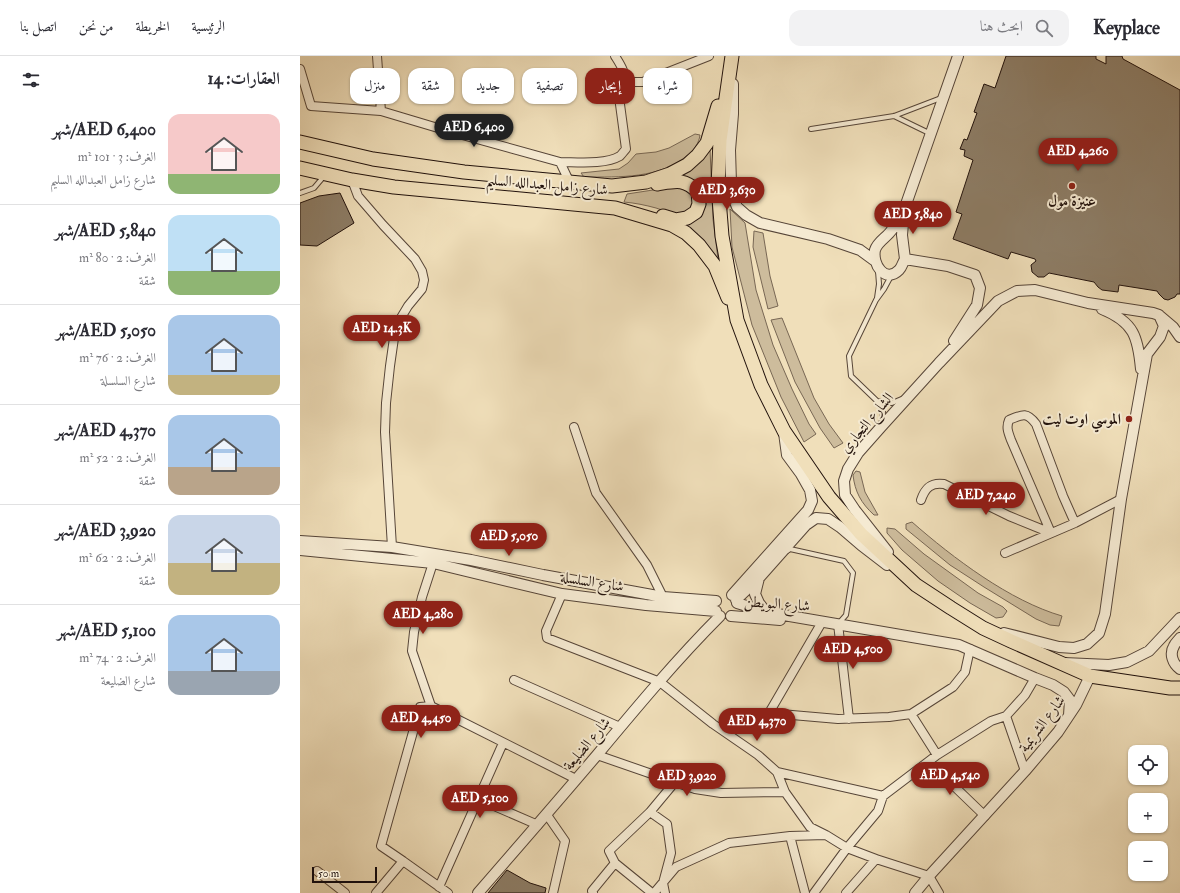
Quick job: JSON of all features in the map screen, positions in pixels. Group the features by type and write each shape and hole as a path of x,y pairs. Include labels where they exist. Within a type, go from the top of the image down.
{"highway":[{"name":"شارع زامل العبدالله السليم","path":"300,142 374,159 464,172 612,186 646,182 670,174 687,165 698,155 707,143 732,56"},
{"path":"732,56 720,140 718,186 722,236 737,320 761,385 784,431 829,496 861,534 916,585 983,628 1011,642 1090,676 1170,688 1180,688"},
{"name":"شارع زامل العبدالله السليم","path":"300,168 352,180 394,187 615,208 672,225 686,233 699,245 715,266 737,320"},
{"path":"612,186 634,187 682,182 691,185 698,192 699,204 696,212 687,218 676,220 645,210 615,208"}],"street":[{"path":"377,56 381,111"},
{"path":"615,56 622,68"},
{"path":"635,82 643,82 666,74 709,56"},
{"path":"732,56 733,114 730,170 733,197 737,207 746,215 760,223 828,239 860,250 877,265 882,272 892,274 899,270 905,259 902,235 904,210"},
{"path":"877,265 875,249 890,232 904,210 958,56"},
{"path":"300,69 311,106 381,111 560,162 610,160 621,155 626,149 620,104"},
{"path":"560,162 570,183"},
{"path":"352,180 358,196 415,259 422,271 424,280 422,289 408,306 395,331 390,366 385,432 392,547"},
{"path":"905,259 948,266 974,275 980,288 977,305 939,363"},
{"path":"939,363 998,301 1017,291 1035,290 1088,303 1153,313 1159,315 1173,327 1180,337"},
{"path":"1088,303 1111,312 1124,320 1132,331 1139,349 1142,381"},
{"path":"983,628 1059,647 1074,648 1087,644 1099,634 1105,614 1121,499 1147,354 1160,337 1164,326 1159,315"},
{"name":"الشارع التجاري","path":"916,585 880,543 855,510 845,495 844,481 848,468 858,453 939,363"},
{"path":"1051,533 1011,440 1007,424 1009,420 1020,415 1026,415 1031,417 1036,424 1063,496 1075,522"},
{"path":"574,427 596,493 647,565 663,597"},
{"path":"784,431 787,455 801,474 810,490 812,501 808,510 735,599 736,611 731,616 727,617 718,614 714,607 716,601 719,596 726,594 735,599 766,612 959,644 1053,685 1064,692 1070,700 1069,715"},
{"path":"921,500 927,488 938,483 944,484 1008,516 1051,533"},
{"path":"1005,553 1075,522 1121,499"},
{"path":"735,599 762,575 806,525 816,518 828,519 840,527 861,546 916,585"},
{"name":"شارع السلسلة","path":"300,541 392,547 470,560 663,597 716,601"},
{"name":"شارع السلسلة","path":"300,550 433,563 562,594 718,614"},
{"path":"431,706 412,651 414,632 422,597 433,563"},
{"path":"762,575 755,594 759,603 766,612"},
{"path":"562,594 546,630 547,638 660,682 713,724 758,755 777,772 785,792 810,827 847,848 930,876 938,893"},
{"name":"شارع الضليعة","path":"478,893 547,815 620,727 718,614"},
{"name":"شارع البويطن","path":"731,616 788,621 822,622"},
{"path":"1060,663 1110,664 1127,662 1149,651 1180,618"},
{"path":"822,622 769,713 838,719 889,718 911,714 953,687 965,672 970,649"},
{"path":"838,624 849,719"},
{"path":"1180,638 1174,646 1171,655 1176,666 1180,669"},
{"name":"شارع الشريمية","path":"915,893 1025,771 1058,732 1076,705 1090,676"},
{"path":"814,893 847,848 878,811 883,796 937,755 991,721 1006,716 1025,695 1035,678"},
{"path":"514,680 620,727"},
{"path":"448,893 380,846 420,707 431,706 576,779"},
{"path":"911,714 937,755"},
{"path":"1006,716 1025,771"},
{"path":"438,887 503,743"},
{"path":"597,755 695,789 721,793 785,792"},
{"path":"929,762 985,816"},
{"path":"777,772 883,796"},
{"path":"675,782 650,812 609,851 615,863 653,893 676,867 729,843 790,836 826,835"},
{"path":"478,798 538,825"},
{"path":"650,812 668,824 671,852 663,882 665,893"},
{"path":"547,815 565,841 553,893"},
{"path":"790,836 805,893"},
{"path":"846,893 876,859"},
{"path":"376,893 403,861"},
{"path":"594,893 592,891 615,863"},
{"path":"317,871 345,893"}],"lane":[{"path":"811,129 894,116 943,97"},
{"path":"894,116 931,134"},
{"path":"300,193 314,188 326,174"},
{"path":"876,300 879,284 877,265"},
{"path":"881,427 883,411 877,402 851,376 849,356 876,300 892,274"},
{"path":"877,402 892,402 910,395"},
{"path":"762,575 772,568 790,549 844,561 854,573 846,614 838,624"}],"shaded area":[{"path":"695,134 700,135 697,144 692,151 677,163 665,169 639,175 611,177 584,177 581,173 619,169 628,163 636,154 656,152 669,148"},
{"path":"710,149 713,219 718,259 682,223 701,214 706,205 706,196 695,180 677,177"},
{"path":"679,186 691,193 694,200 690,209 683,216 648,206 624,202 627,194"},
{"path":"730,209 745,223 756,290 773,345 792,389 809,424 816,434 804,442 781,397 752,325 732,247"},
{"path":"754,231 763,233 770,276 778,306 768,309 753,247"},
{"path":"782,318 814,398 829,424 843,443 834,448 820,428 795,382 771,320"},
{"path":"856,471 860,472 865,492 878,515 874,515 859,497 855,487 853,475"},
{"path":"912,522 945,550 1002,589 1042,609 1062,616 1059,626 1050,625 1036,619 950,565 906,529 906,524"},
{"path":"887,528 895,529 924,554 978,593 1003,607 1007,611 1003,617 996,618 970,603 938,581 902,550 887,533"}],"building":[{"name":"عنيزة مول","path":"1006,56 1096,56 1096,59 1106,64 1106,56 1122,56 1123,59 1180,90 1180,294 1177,294 1175,297 1168,300 1164,299 1157,291 1119,285 1118,292 1102,290 1094,282 1049,273 1044,277 1038,277 1032,272 1031,265 1036,261 1035,259 1011,252 1008,259 953,239 962,214 956,212 973,160 964,156 965,150 960,149 964,139 967,140 977,113 974,112 984,84 995,88"},
{"path":"340,193 354,223 317,246 300,245 300,203 319,196"},
{"path":"507,870 530,883 546,888 545,893 488,893"}],"place":[{"name":"عنيزة مول","path":"1072,186"},
{"name":"الموسي اوت ليت","path":"1129,419"}]}
